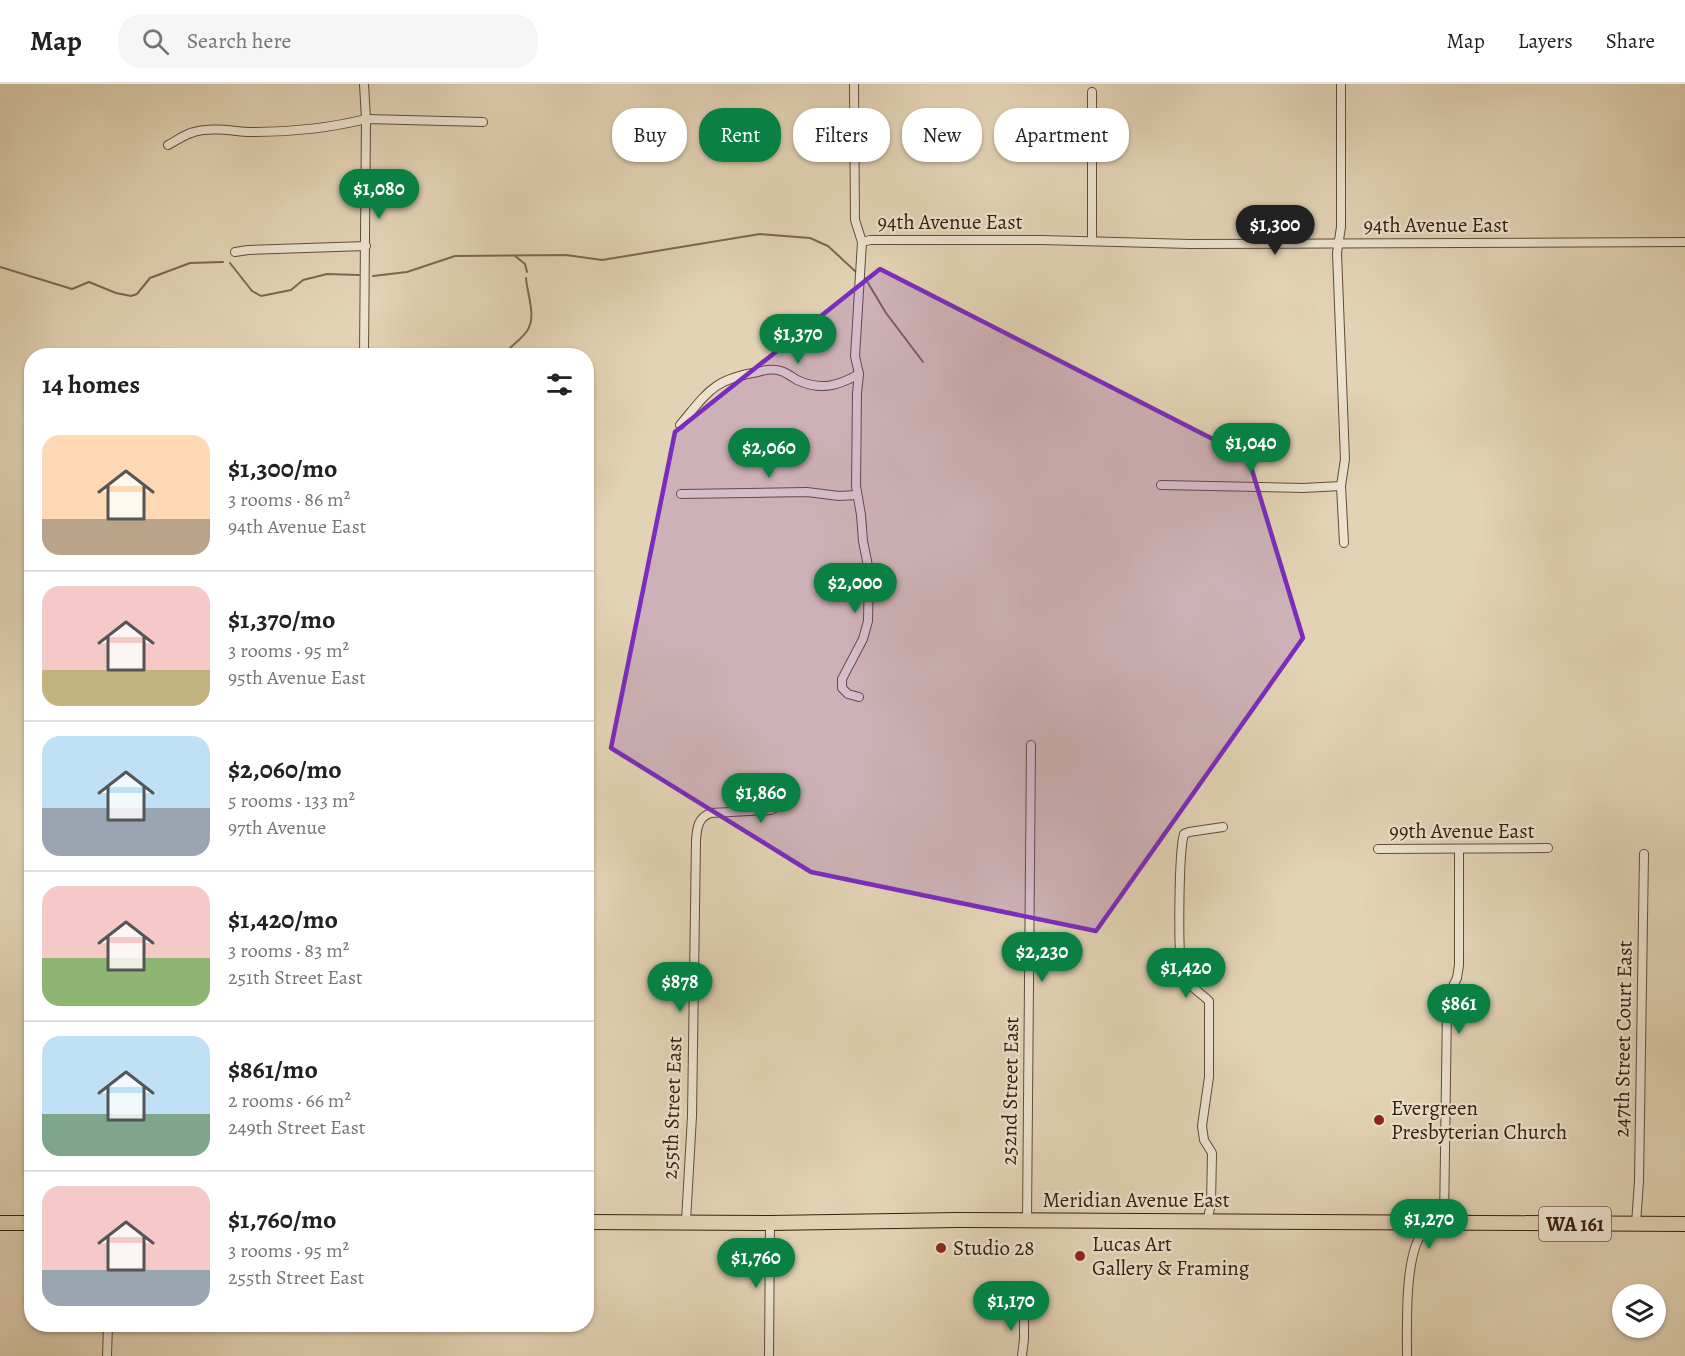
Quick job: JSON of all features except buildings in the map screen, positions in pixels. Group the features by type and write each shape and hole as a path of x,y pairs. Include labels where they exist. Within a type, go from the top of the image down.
{"main road":[{"name":"Meridian Avenue East","path":"594,1222 1685,1224"},
{"path":"0,1223 24,1223"}],"street":[{"path":"364,84 366,119 364,348"},
{"path":"854,84 855,220 862,242 855,356 859,374 857,495 869,571 868,621 863,639 842,679 842,688 848,694 859,697"},
{"path":"1341,84 1341,227 1337,253 1345,459 1341,486 1344,543"},
{"path":"1092,92 1092,241"},
{"path":"168,145 194,132 224,129 249,132 308,128 348,124 366,119 483,122"},
{"name":"94th Avenue East","path":"862,242 870,240 1190,244 1685,242"},
{"path":"235,252 366,246"},
{"path":"680,425 707,393 718,384 743,374 776,370 812,386 821,386 841,385 859,374"},
{"path":"1161,485 1190,487 1341,486"},
{"path":"681,494 807,492 839,496 857,495"},
{"name":"252nd Street East","path":"1027,1221 1031,745"},
{"name":"255th Street East","path":"686,1221 692,1116 696,840 699,823 703,816 711,813 771,810 779,805 784,792"},
{"path":"1207,1222 1212,1153 1204,1140 1202,1126 1209,1077 1210,1014 1209,1001 1190,984 1182,972 1179,927 1181,859 1184,834 1223,828"},
{"name":"99th Avenue East","path":"1378,849 1548,848"},
{"path":"1407,1356 1407,1315 1413,1255 1419,1239 1439,1223 1447,1007 1459,965 1459,849"},
{"name":"247th Street Court East","path":"1636,1224 1640,1181 1644,854"},
{"path":"769,1356 770,1223"},
{"path":"1022,1356 1024,1312"},
{"path":"107,1356 108,1332"}],"highlighted area":[{"path":"880,269 1248,457 1303,638 1096,931 811,872 611,748 675,432"}],"waterway":[{"path":"373,276 407,272 455,256 566,255 602,260 760,234 810,238 828,246 856,272"},
{"path":"515,256 525,264 527,272"},
{"path":"0,267 72,289 89,282 116,293 131,296 137,294 150,278 190,263 223,262"},
{"path":"230,263 252,291 261,296 291,290 303,280 327,274 359,275"},
{"path":"510,348 525,334 530,325 531,312 526,278"},
{"path":"865,278 886,313 923,362"}],"place":[{"name":"Evergreen Presbyterian Church","path":"1379,1120"},
{"name":"Studio 28","path":"941,1248"},
{"name":"Lucas Art Gallery & Framing","path":"1080,1256"}]}
